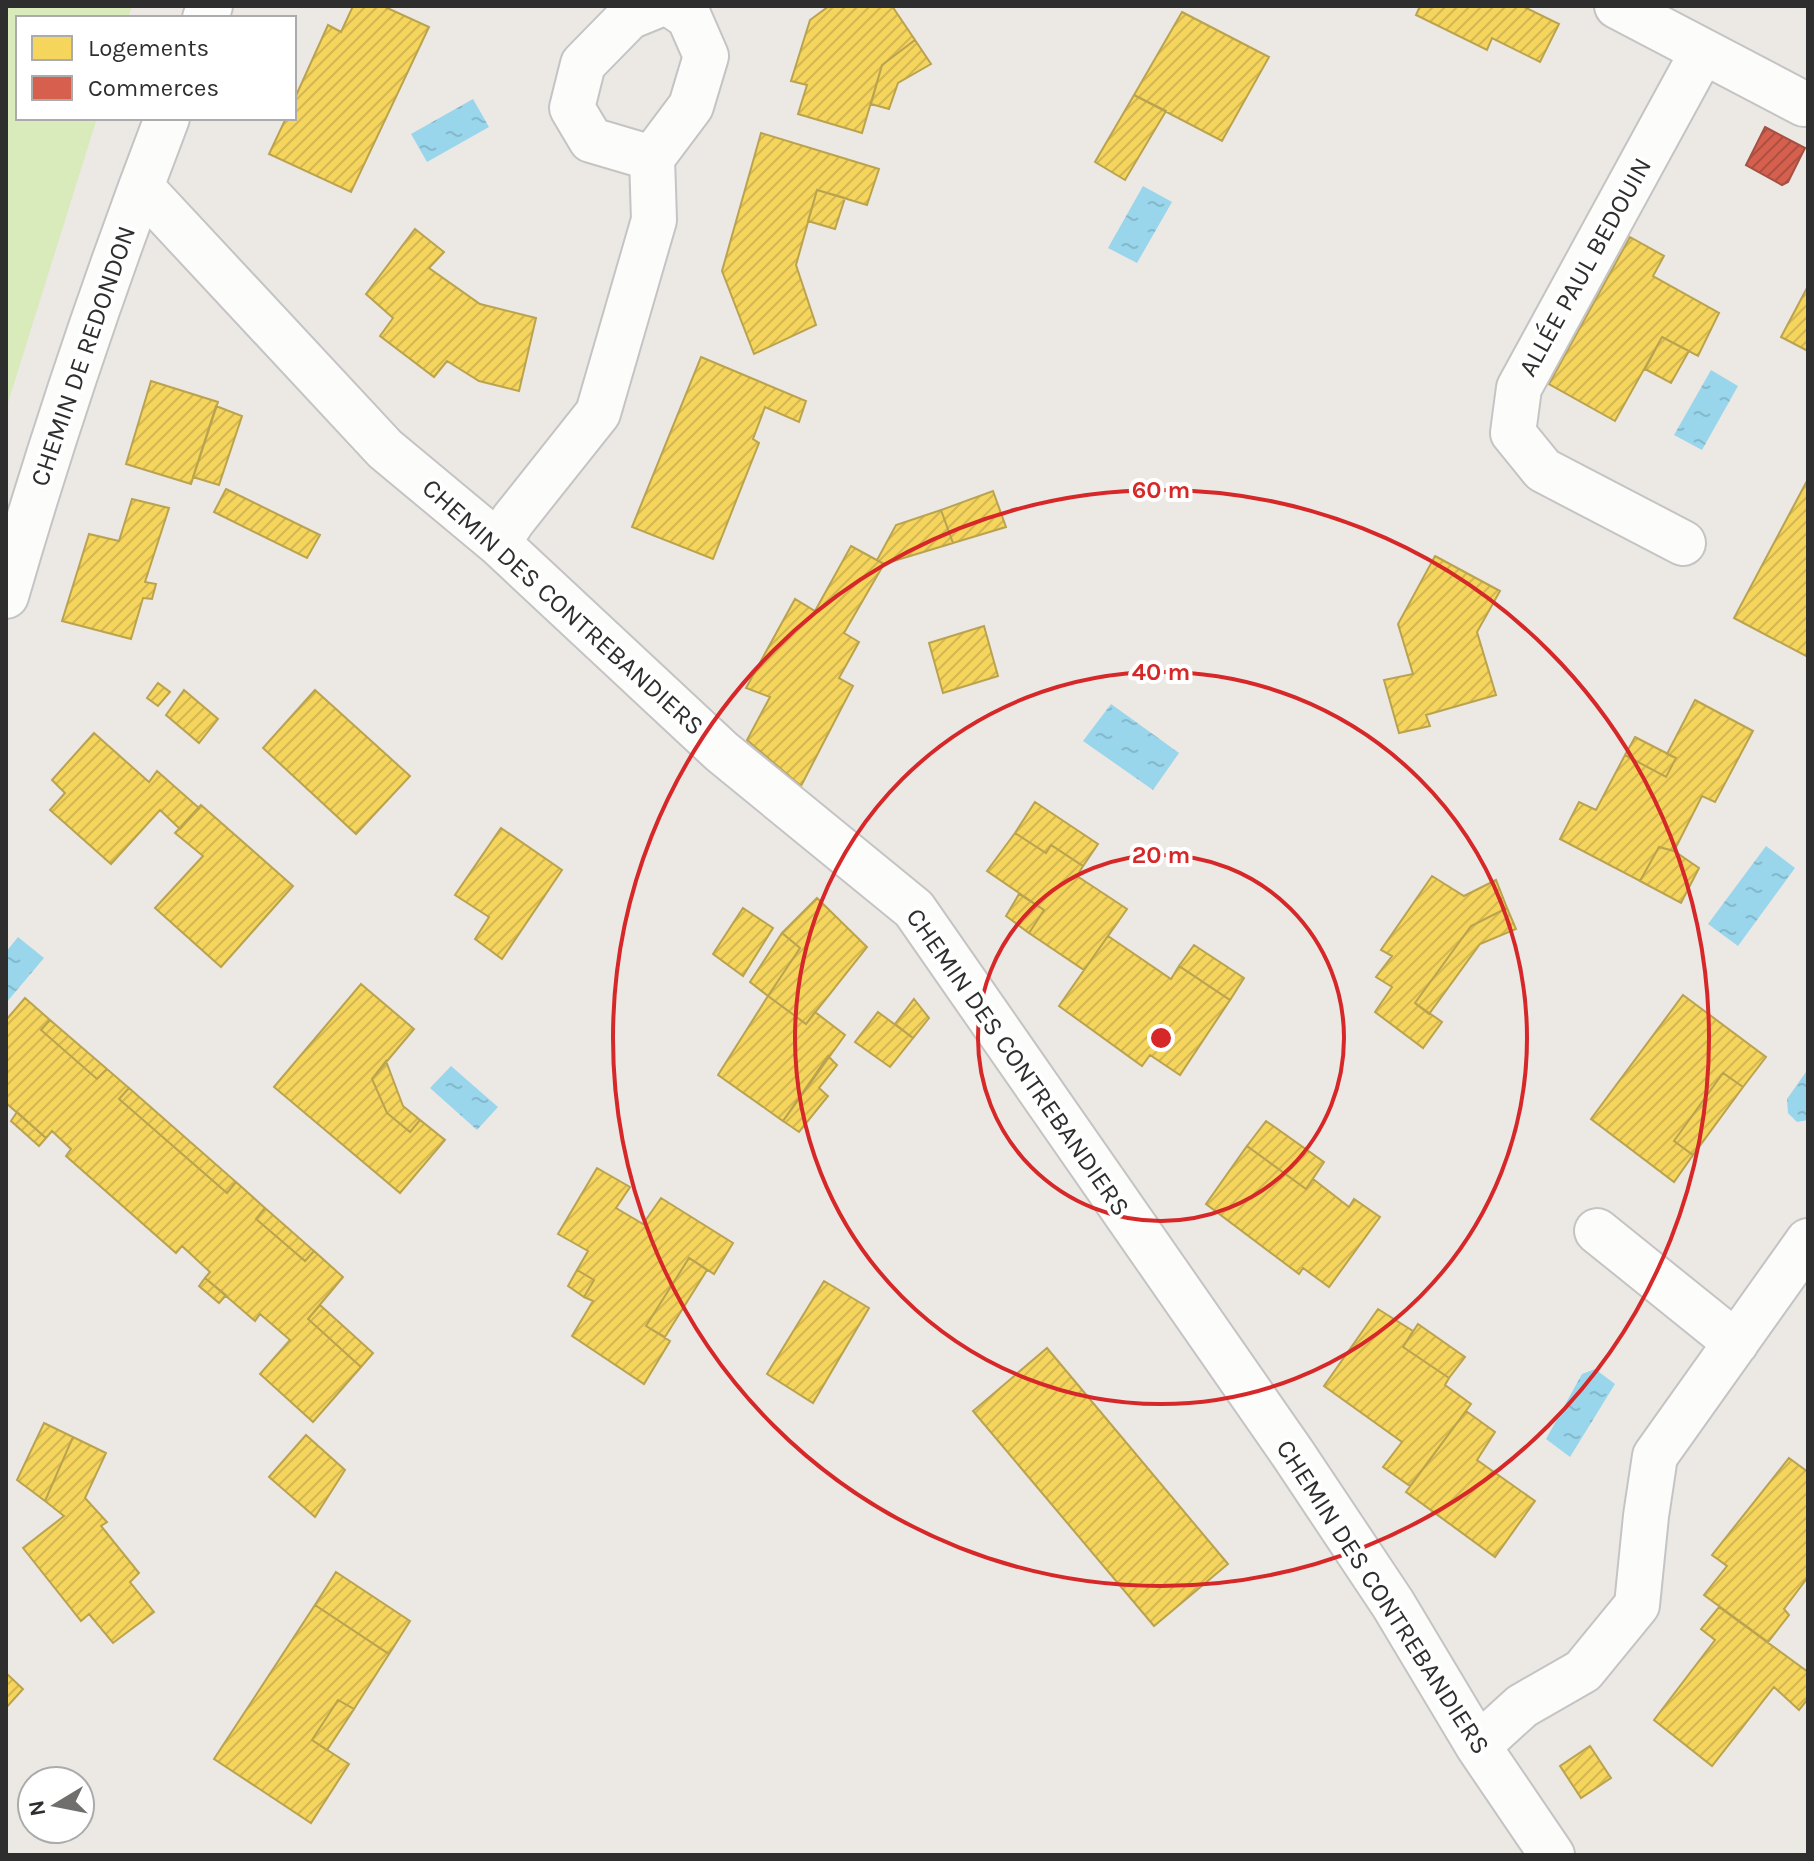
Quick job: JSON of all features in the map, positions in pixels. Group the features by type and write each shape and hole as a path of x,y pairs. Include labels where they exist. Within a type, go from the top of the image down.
{"street":[{"path":"652,158 591,140 572,108 583,64 629,17 656,6"},
{"path":"498,543 598,413 654,220 652,158 691,106 706,56 689,17 673,6"},
{"path":"1617,6 1804,104 1808,103"},
{"name":"ALLÉE PAUL BEDOUIN","path":"1683,543 1543,470 1513,433 1519,388 1703,51"},
{"name":"CHEMIN DE REDONDON","path":"6,596 41,476 90,330 166,120"},
{"name":"CHEMIN DES CONTREBANDIERS","path":"141,187 385,449 498,543 722,752 914,909 1293,1454 1393,1604 1478,1746 1552,1855"},
{"path":"1597,1231 1736,1343"},
{"path":"1478,1746 1522,1706 1583,1671 1637,1605 1655,1456 1808,1241"}],"green space":[{"path":"6,6 132,6 129,16 16,16 16,120 96,120 6,409"}],"water":[{"path":"473,99 489,127 427,162 411,134"},
{"path":"1143,186 1172,202 1137,263 1108,248"},
{"path":"1711,370 1738,386 1702,450 1674,435"},
{"path":"1111,704 1179,753 1153,790 1083,741"},
{"path":"1766,846 1795,868 1738,946 1708,924"},
{"path":"18,937 44,958 6,1003 6,952"},
{"path":"451,1066 498,1107 477,1130 430,1088"},
{"path":"1808,1069 1808,1120 1797,1122 1788,1113 1787,1099"},
{"path":"1595,1369 1615,1384 1570,1457 1546,1439 1582,1374"}],"building: Logements":[{"path":"353,6 383,6 429,27 351,192 269,154 285,120 296,120 296,96 328,25 341,32"},
{"path":"829,6 892,6 915,40 882,65 862,133 798,114 807,85 791,81 810,20"},
{"path":"1420,6 1522,6 1559,24 1540,62 1492,38 1487,50 1416,15"},
{"path":"1182,12 1269,57 1222,141 1134,95"},
{"path":"915,40 931,64 898,83 889,109 871,104 882,65"},
{"path":"1134,95 1166,111 1125,180 1095,162"},
{"path":"761,133 879,169 867,205 817,190 796,265 816,325 754,354 722,271"},
{"path":"817,190 845,198 835,229 808,221"},
{"path":"415,229 444,252 429,268 480,304 536,318 519,391 479,381 447,361 434,377 380,336 393,318 366,294"},
{"path":"1630,237 1664,256 1653,276 1719,313 1698,356 1662,337 1615,421 1549,384"},
{"path":"1808,286 1808,351 1781,337"},
{"path":"1662,337 1689,351 1671,383 1645,369"},
{"path":"701,357 806,401 799,422 765,407 753,439 759,443 713,559 632,527"},
{"path":"151,381 218,402 191,484 126,464"},
{"path":"216,406 242,416 219,485 193,477"},
{"path":"1808,479 1808,653 1806,656 1734,618"},
{"path":"226,489 320,535 307,558 214,512"},
{"path":"993,491 1006,527 953,543 941,510"},
{"path":"132,499 169,508 145,582 156,584 152,599 143,598 131,639 62,621 89,534 119,541"},
{"path":"941,510 953,543 884,564 877,560 896,525"},
{"path":"851,546 884,564 844,633 859,642 839,678 853,686 801,786 747,740 770,697 746,688 795,599 815,611"},
{"path":"1435,556 1500,591 1477,632 1496,695 1426,715 1430,726 1399,733 1384,680 1413,674 1398,624"},
{"path":"984,626 998,676 943,693 929,643"},
{"path":"158,683 170,692 158,706 147,698"},
{"path":"184,690 218,719 199,743 166,715"},
{"path":"315,690 410,776 356,834 263,748"},
{"path":"1695,700 1753,731 1715,802 1702,796 1674,851 1659,847 1640,881 1560,839 1579,802 1596,810 1625,755 1666,777 1676,758 1667,754"},
{"path":"94,733 149,782 157,771 199,808 180,829 160,810 111,864 50,810 65,793 52,780"},
{"path":"1635,737 1676,758 1666,777 1625,755"},
{"path":"1035,802 1098,844 1083,866 1051,845 1046,853 1015,833"},
{"path":"201,805 293,886 221,967 155,908 203,856 175,833"},
{"path":"501,828 562,870 502,959 475,939 489,917 455,895"},
{"path":"1015,833 1046,853 1051,845 1083,866 1077,876 1127,909 1084,970 1029,933 1044,910 987,871"},
{"path":"1659,847 1674,851 1699,868 1681,903 1640,881"},
{"path":"1432,876 1464,896 1496,880 1507,908 1471,926 1415,1003 1442,1022 1423,1048 1375,1012 1392,987 1376,977 1392,956 1381,950"},
{"path":"1019,894 1044,910 1029,933 1006,916"},
{"path":"817,898 867,947 806,1024 768,996 800,948 782,933"},
{"path":"743,908 773,928 743,976 713,954"},
{"path":"1507,908 1516,929 1480,944 1429,1014 1415,1003 1471,926"},
{"path":"782,933 800,948 768,996 750,982"},
{"path":"1108,936 1171,979 1179,966 1230,1000 1180,1075 1150,1055 1142,1066 1059,1006"},
{"path":"1194,945 1244,978 1230,1000 1179,966"},
{"path":"361,984 414,1029 372,1079 387,1113 410,1132 420,1120 445,1140 400,1193 274,1087"},
{"path":"1683,995 1766,1057 1743,1087 1723,1073 1674,1141 1693,1155 1674,1182 1591,1119"},
{"path":"768,996 806,1024 815,1012 845,1035 783,1121 718,1075"},
{"path":"25,998 50,1020 41,1030 97,1079 107,1069 129,1088 119,1099 227,1193 236,1182 265,1208 256,1219 305,1261 314,1251 343,1277 308,1319 361,1367 313,1422 260,1374 290,1340 260,1314 255,1321 205,1278 210,1272 182,1246 176,1253 66,1156 71,1149 52,1131 46,1138 6,1103 6,1020"},
{"path":"914,999 929,1018 913,1038 895,1024"},
{"path":"878,1012 913,1038 890,1067 855,1042"},
{"path":"50,1020 107,1069 97,1079 41,1030"},
{"path":"828,1056 837,1065 819,1088 828,1096 799,1132 783,1121"},
{"path":"386,1061 403,1106 420,1120 410,1132 387,1113 372,1079"},
{"path":"1723,1073 1743,1087 1693,1155 1674,1141"},
{"path":"129,1088 236,1182 227,1193 119,1099"},
{"path":"17,1112 46,1138 39,1146 11,1121"},
{"path":"1266,1121 1324,1162 1306,1189 1247,1146"},
{"path":"1247,1146 1306,1189 1313,1179 1349,1207 1354,1199 1380,1217 1329,1287 1303,1268 1299,1274 1206,1204"},
{"path":"597,1168 630,1187 616,1208 643,1224 661,1198 733,1243 714,1274 689,1258 646,1326 670,1341 644,1384 572,1336 593,1301 584,1297 594,1280 577,1270 588,1251 558,1234"},
{"path":"265,1208 314,1251 305,1261 256,1219"},
{"path":"689,1258 707,1270 665,1337 646,1326"},
{"path":"577,1270 594,1280 584,1297 568,1286"},
{"path":"205,1278 226,1295 219,1303 199,1286"},
{"path":"824,1281 869,1308 813,1403 767,1374"},
{"path":"320,1305 373,1353 361,1367 308,1319"},
{"path":"1378,1309 1413,1331 1403,1347 1449,1378 1445,1385 1471,1404 1410,1486 1383,1467 1402,1442 1324,1386"},
{"path":"1418,1324 1465,1357 1449,1378 1403,1347"},
{"path":"1047,1348 1228,1564 1154,1626 973,1411"},
{"path":"1466,1411 1495,1432 1477,1460 1535,1501 1495,1557 1406,1492"},
{"path":"44,1423 73,1437 45,1501 17,1480"},
{"path":"306,1435 345,1470 315,1517 269,1477"},
{"path":"73,1437 106,1453 85,1498 107,1522 101,1526 139,1573 130,1582 154,1612 113,1643 89,1614 81,1621 23,1548 64,1516 45,1501"},
{"path":"1789,1458 1808,1472 1808,1577 1784,1609 1789,1615 1768,1642 1704,1595 1727,1566 1712,1555"},
{"path":"336,1572 410,1621 389,1654 315,1605"},
{"path":"315,1605 389,1654 354,1709 338,1700 312,1740 349,1764 311,1823 214,1759"},
{"path":"1719,1607 1808,1672 1808,1699 1799,1710 1774,1687 1712,1766 1654,1720 1715,1640 1701,1629"},
{"path":"6,1673 23,1689 6,1708"},
{"path":"338,1700 354,1709 327,1750 312,1740"},
{"path":"1590,1746 1611,1778 1581,1798 1560,1766"}],"building: Commerces":[{"path":"1765,127 1805,148 1788,182 1782,185 1746,165"}]}
